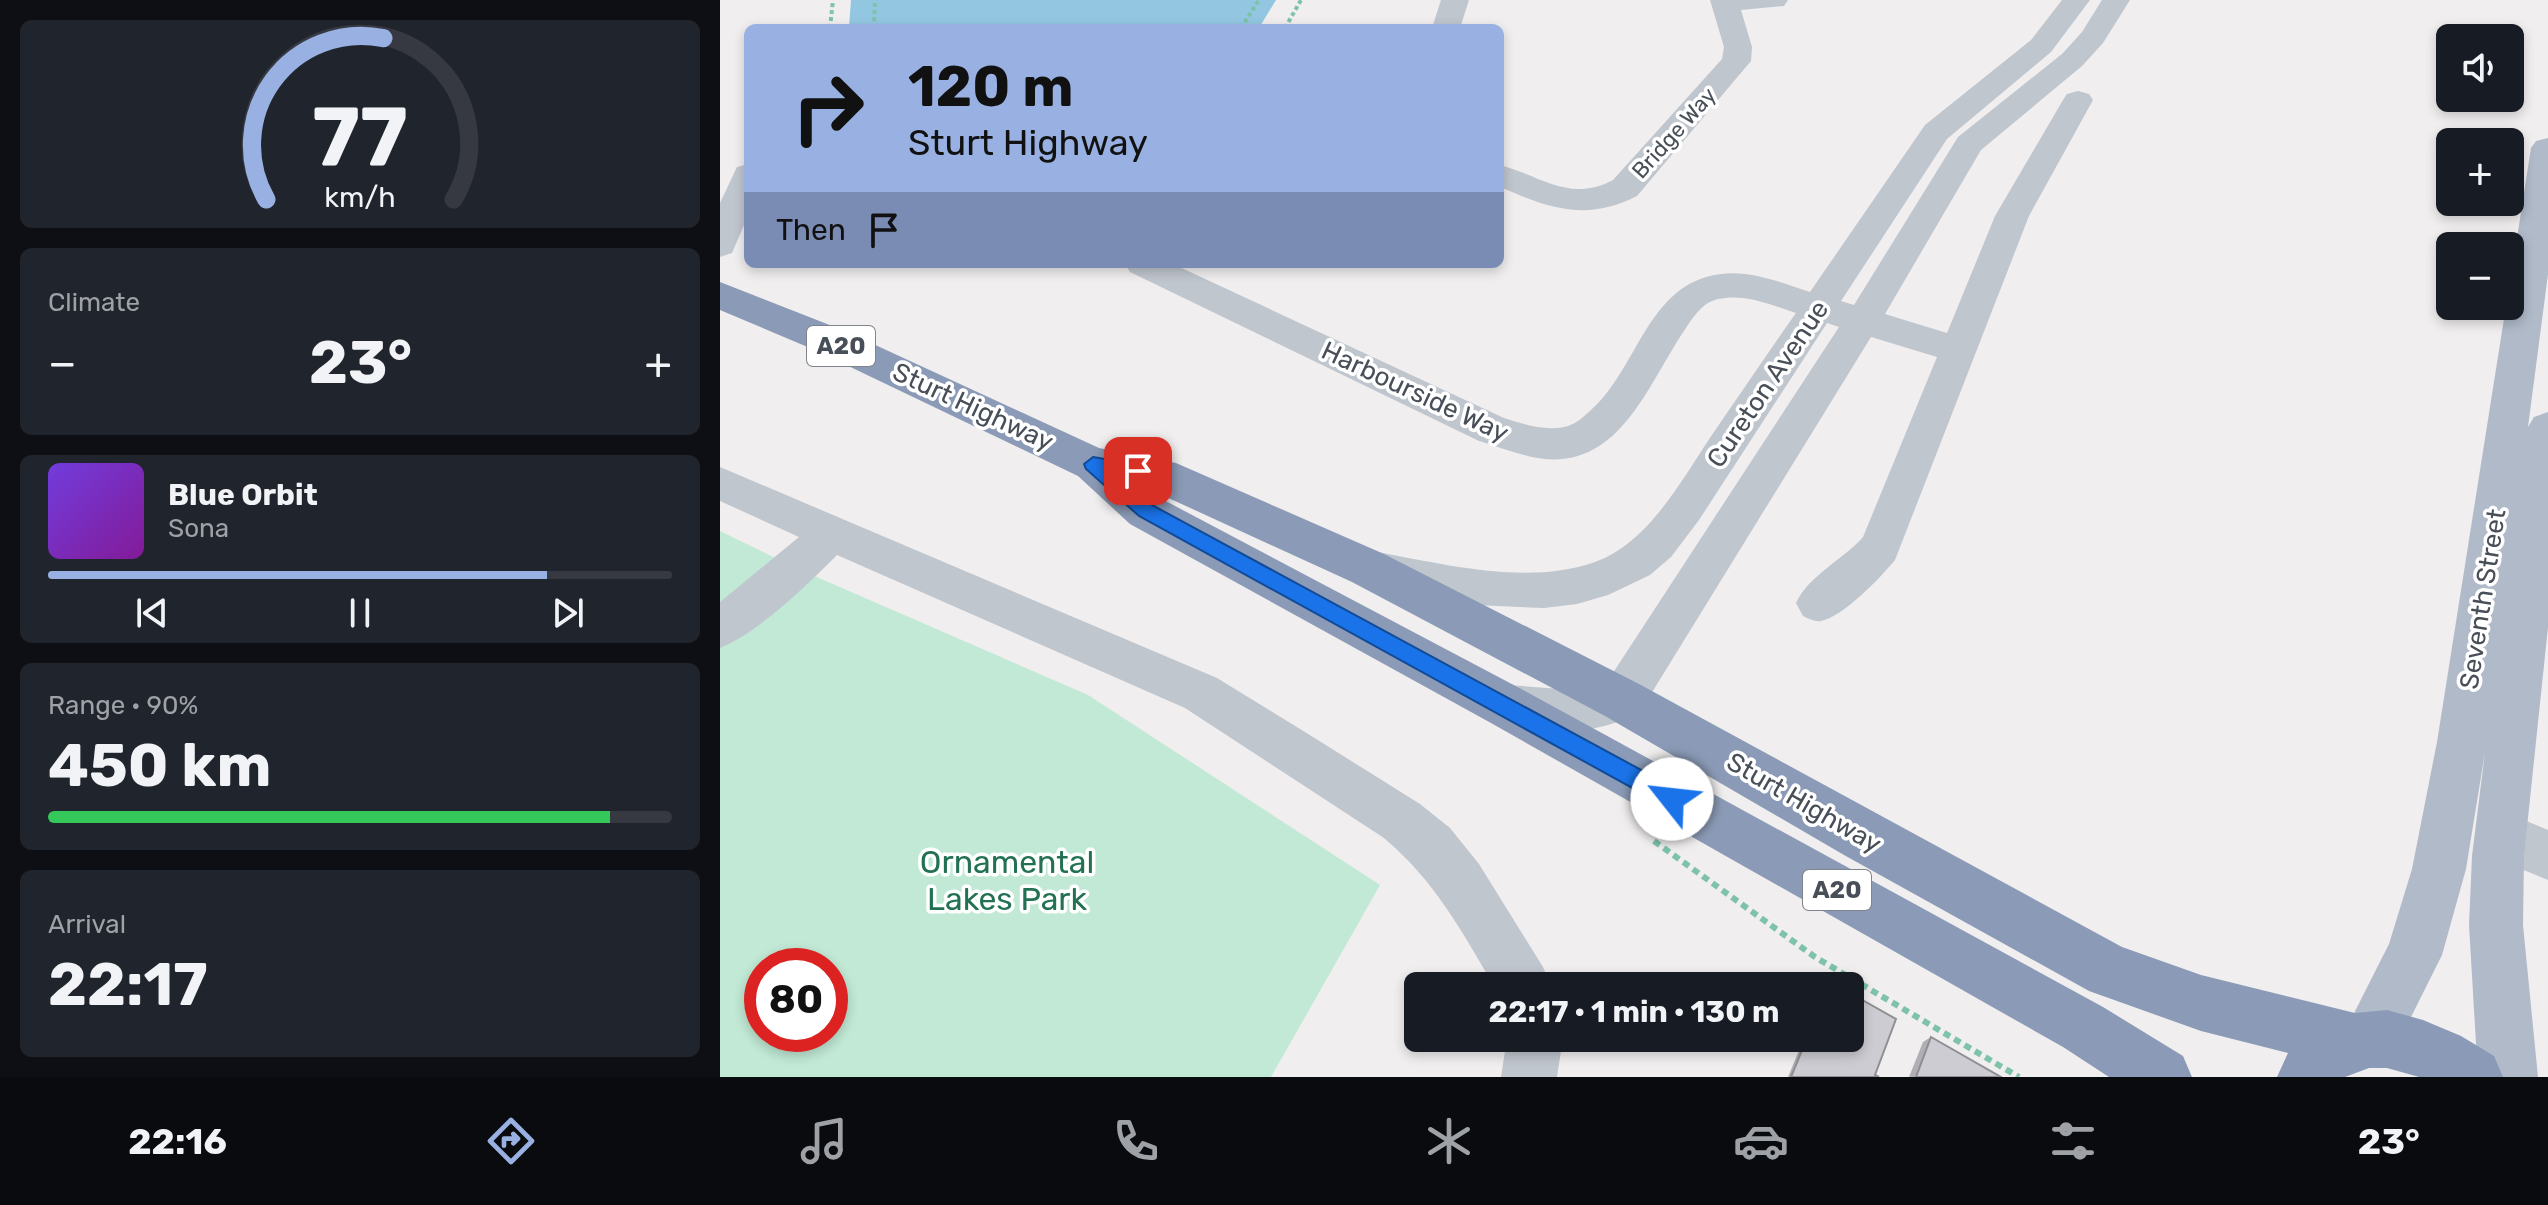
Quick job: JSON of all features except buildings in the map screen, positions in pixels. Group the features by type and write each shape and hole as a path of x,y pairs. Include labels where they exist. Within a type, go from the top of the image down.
{"highway":[{"name":"Sturt Highway","path":"720,295 831,341 1093,464 1161,475 1368,568 1622,700 1863,837 2109,971 2201,1003 2360,1039"},
{"name":"Sturt Highway","path":"1093,464 1145,511 1508,707 2083,1027 2162,1077"},
{"path":"2307,1077 2314,1062 2360,1039"},
{"name":"A20","path":"2360,1039 2419,1046 2452,1062 2473,1077"}],"main road":[{"name":"Seventh Street","path":"2508,1077 2496,925 2548,148"},
{"name":"Seventh Street","path":"2360,1039 2414,955 2519,609 2548,428"}],"street":[{"path":"1447,24 1455,0"},
{"path":"1724,2 1774,0"},
{"name":"Bridge Way","path":"1504,177 1549,195 1580,202 1613,196 1625,188 1736,61 1738,47 1724,2"},
{"name":"Cureton Avenue","path":"1368,568 1479,587 1535,588 1589,582 1633,564 1654,547 1684,508 1936,132 2041,46 2082,5"},
{"name":"Cureton Avenue","path":"1622,700 1917,234 1969,144 2072,60 2082,5"},
{"path":"1818,603 1866,564 1880,547 2012,216 2078,100"},
{"path":"720,245 744,184"},
{"name":"Harbourside Way","path":"1150,268 1493,430 1537,444 1562,444 1599,428 1619,407 1679,309 1705,289 1723,285 1749,286 1957,350"},
{"path":"720,483 1201,693 1402,821 1432,846 1461,882 1516,972"},
{"path":"720,628 796,568 831,533"},
{"path":"1508,707 1559,713 1589,710 1622,700"},
{"path":"2500,835 2548,855"},
{"path":"1529,1077 1533,1052"}],"path":[{"path":"830,24 833,0"},
{"path":"874,24 875,0"},
{"path":"1244,24 1259,0"},
{"path":"1287,24 1301,0"}],"green space":[{"name":"Ornamental Lakes Park","path":"720,531 796,568 1088,695 1380,885 1271,1077 720,1077"}],"water":[{"path":"851,0 1276,0 1261,24 849,24"}],"route":[{"path":"1138,471 1093,464 1145,511 1672,799"}]}
